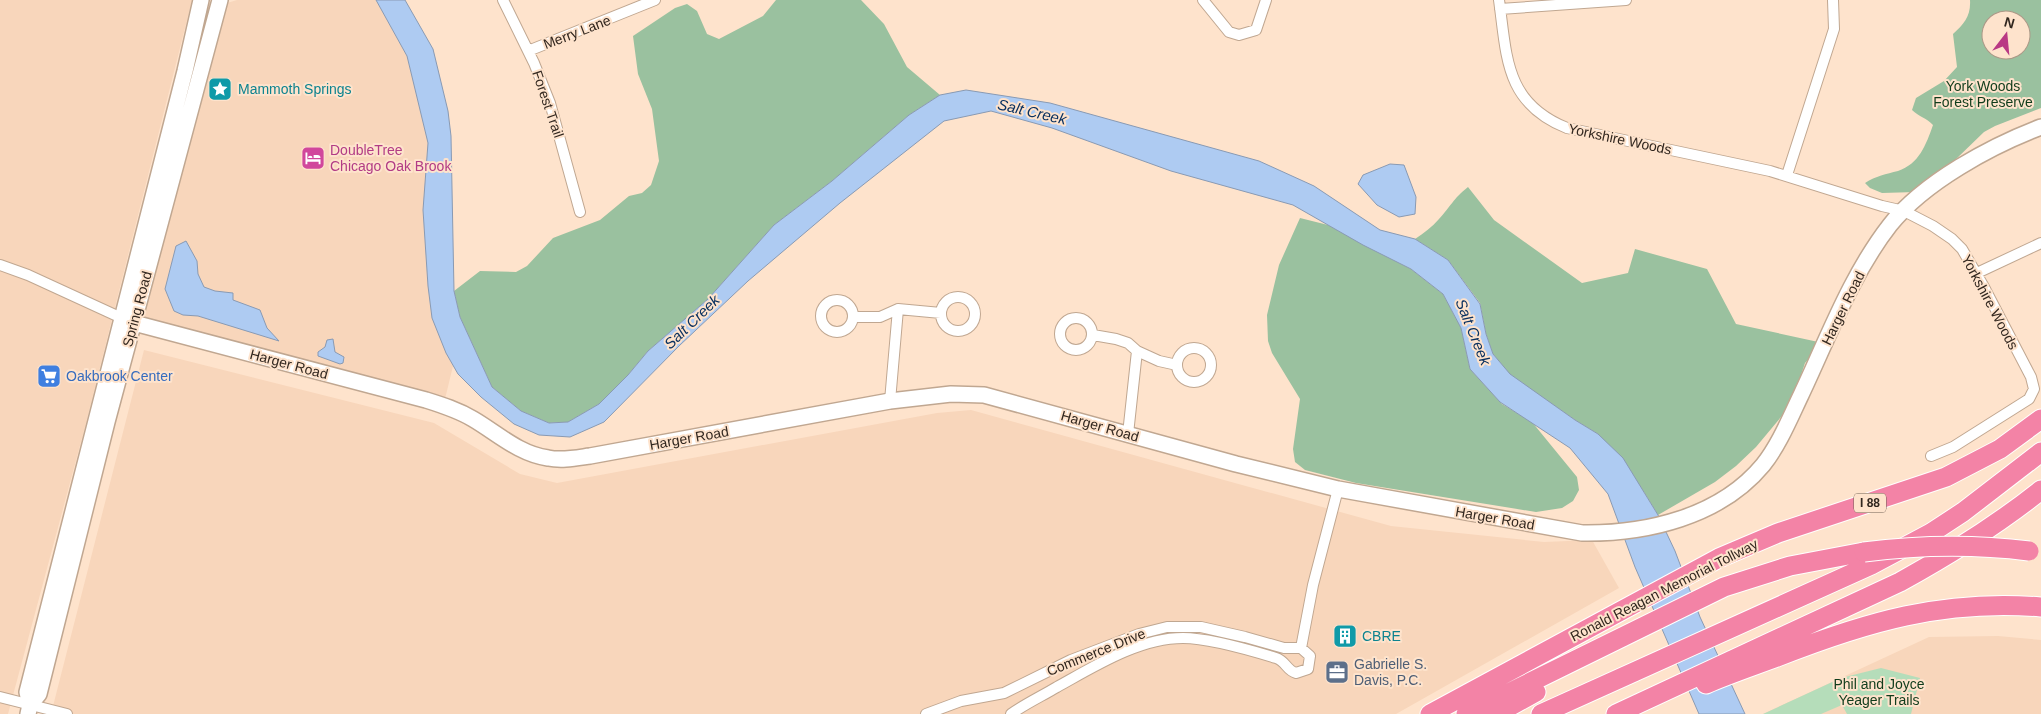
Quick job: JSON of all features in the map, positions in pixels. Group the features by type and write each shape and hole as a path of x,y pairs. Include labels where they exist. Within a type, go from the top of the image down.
{"highway":[{"name":"Ronald Reagan Memorial Tollway","path":"1430,714 1727,554 1778,533 1894,495 1964,469 2000,449 2041,419"},
{"path":"1541,714 1870,565 1931,533 1990,493 2041,452"},
{"path":"1647,700 1687,693 1934,563 1984,532 2041,490"},
{"path":"1466,714 1696,600 1754,576 1807,562 1864,552 1934,546 1982,546 2035,552"},
{"path":"1616,714 1666,691 1745,661 1890,618 1930,610 1965,606 2041,606"},
{"path":"1496,714 1649,624"}],"street":[{"name":"Spring Road","path":"29,709 39,694 128,320 201,0"},
{"name":"Spring Road","path":"128,320 220,0"},
{"name":"Forest Trail","path":"503,0 528,51 550,103 580,212"},
{"name":"Merry Lane","path":"528,51 655,0"},
{"path":"1203,0 1229,32 1239,35 1256,30 1266,0"},
{"name":"Yorkshire Woods","path":"1626,0 1500,4 1511,74 1525,101 1543,118 1566,128 1787,175 1882,206 1904,210 1933,226 1952,239 1962,249 2034,389 2029,399 1953,447 1931,456"},
{"path":"1787,175 1834,29 1833,0"},
{"name":"Harger Road","path":"0,265 28,275 128,320 450,408 472,419 522,450 548,458 562,460 590,456 890,401 951,394 984,395 1236,464 1338,489 1548,528 1604,534 1642,530 1677,520 1727,496 1763,464 1788,424 1862,268 1887,230 1904,210 1958,167 2041,127"},
{"path":"1976,273 2041,243"},
{"path":"890,401 898,309"},
{"path":"853,317 880,317 898,309 941,313"},
{"path":"1093,335 1128,343 1137,350 1159,361 1178,366"},
{"path":"1128,434 1137,350"},
{"name":"Commerce Drive","path":"1301,648 1315,578 1338,489"},
{"name":"Commerce Drive","path":"926,714 961,701 1004,693 1072,660 1139,634 1167,627 1201,627 1245,636 1284,648 1301,648 1310,656 1310,664 1304,671 1296,673 1288,669 1281,660 1243,648 1185,638 1158,640 1094,667 1011,714"},
{"path":"0,697 29,709 67,714"}],"shaded area":[{"name":"Oakbrook Center","path":"0,0 192,0 86,423 8,714 0,714"},
{"path":"237,0 376,0 407,56 428,143 423,210 432,318 453,366 445,399 136,316 224,4"},
{"path":"144,350 434,423 520,474 557,483 937,413 971,410 1391,526 1544,542 1592,540 1619,588 1396,714 51,714"},
{"path":"1998,636 2041,640 2041,714 1763,714 1929,637"}],"green space":[{"path":"776,0 861,0 884,24 907,67 940,95 909,115 832,181 774,225 708,299 648,351 628,375 599,404 568,422 549,423 521,411 492,387 460,317 454,291 480,271 516,272 527,266 553,238 600,220 629,196 642,193 651,185 659,161 652,109 638,74 633,36 675,8 687,4 697,11 707,34 719,39 763,16"},
{"name":"York Woods Forest Preserve","path":"1970,0 2041,0 2041,108 1984,132 1953,162 1916,192 1882,193 1870,188 1865,183 1905,168 1921,153 1933,125 1912,110 1916,98 1944,81 1957,67 1953,34 1966,19"},
{"path":"1468,187 1494,220 1582,283 1628,273 1635,249 1707,269 1736,324 1823,343 1805,363 1791,405 1756,447 1736,466 1715,482 1658,515 1644,492 1598,434 1510,375 1493,354 1486,334 1480,303 1448,260 1415,239 1434,225 1455,199"},
{"path":"1300,218 1328,225 1411,269 1443,294 1461,328 1470,369 1502,404 1532,422 1577,477 1579,490 1573,501 1562,508 1536,512 1356,483 1305,470 1295,462 1293,449 1300,399 1272,353 1268,341 1267,315 1279,265"},
{"name":"Phil and Joyce Yeager Trails","path":"1881,668 1920,678 1911,714 1847,714 1842,705 1821,714 1763,714 1841,678"}],"water":[{"name":"Salt Creek","path":"376,0 405,0 433,49 448,111 451,136 454,291 460,317 492,387 521,411 549,423 568,422 599,404 628,375 648,351 708,299 774,225 832,181 909,115 940,95 966,90 1050,103 1259,161 1314,186 1380,230 1415,239 1448,260 1480,304 1486,334 1493,354 1510,374 1598,434 1623,458 1658,515 1675,551 1700,617 1745,714 1699,714 1635,567 1608,494 1570,448 1500,402 1470,369 1461,328 1443,294 1411,269 1363,245 1293,205 1171,171 1052,128 991,111 944,121 840,203 748,281 679,346 604,422 570,437 539,435 514,424 481,397 458,374 446,353 432,318 423,210 428,143 407,56"},
{"path":"1390,164 1404,165 1416,197 1415,214 1399,217 1377,205 1358,184 1363,175"},
{"path":"186,241 197,261 198,274 204,287 215,291 233,293 233,300 260,310 267,328 279,341 198,316 183,315 174,311 165,289 176,246"},
{"path":"333,339 335,352 344,357 343,363 340,364 318,356 318,352 325,347 327,340"}],"place":[{"name":"Mammoth Springs","path":"220,89"},
{"name":"DoubleTree Chicago Oak Brook","path":"313,158"},
{"name":"Oakbrook Center","path":"49,376"},
{"name":"CBRE","path":"1345,636"},
{"name":"Gabrielle S. Davis, P.C.","path":"1337,672"}]}
